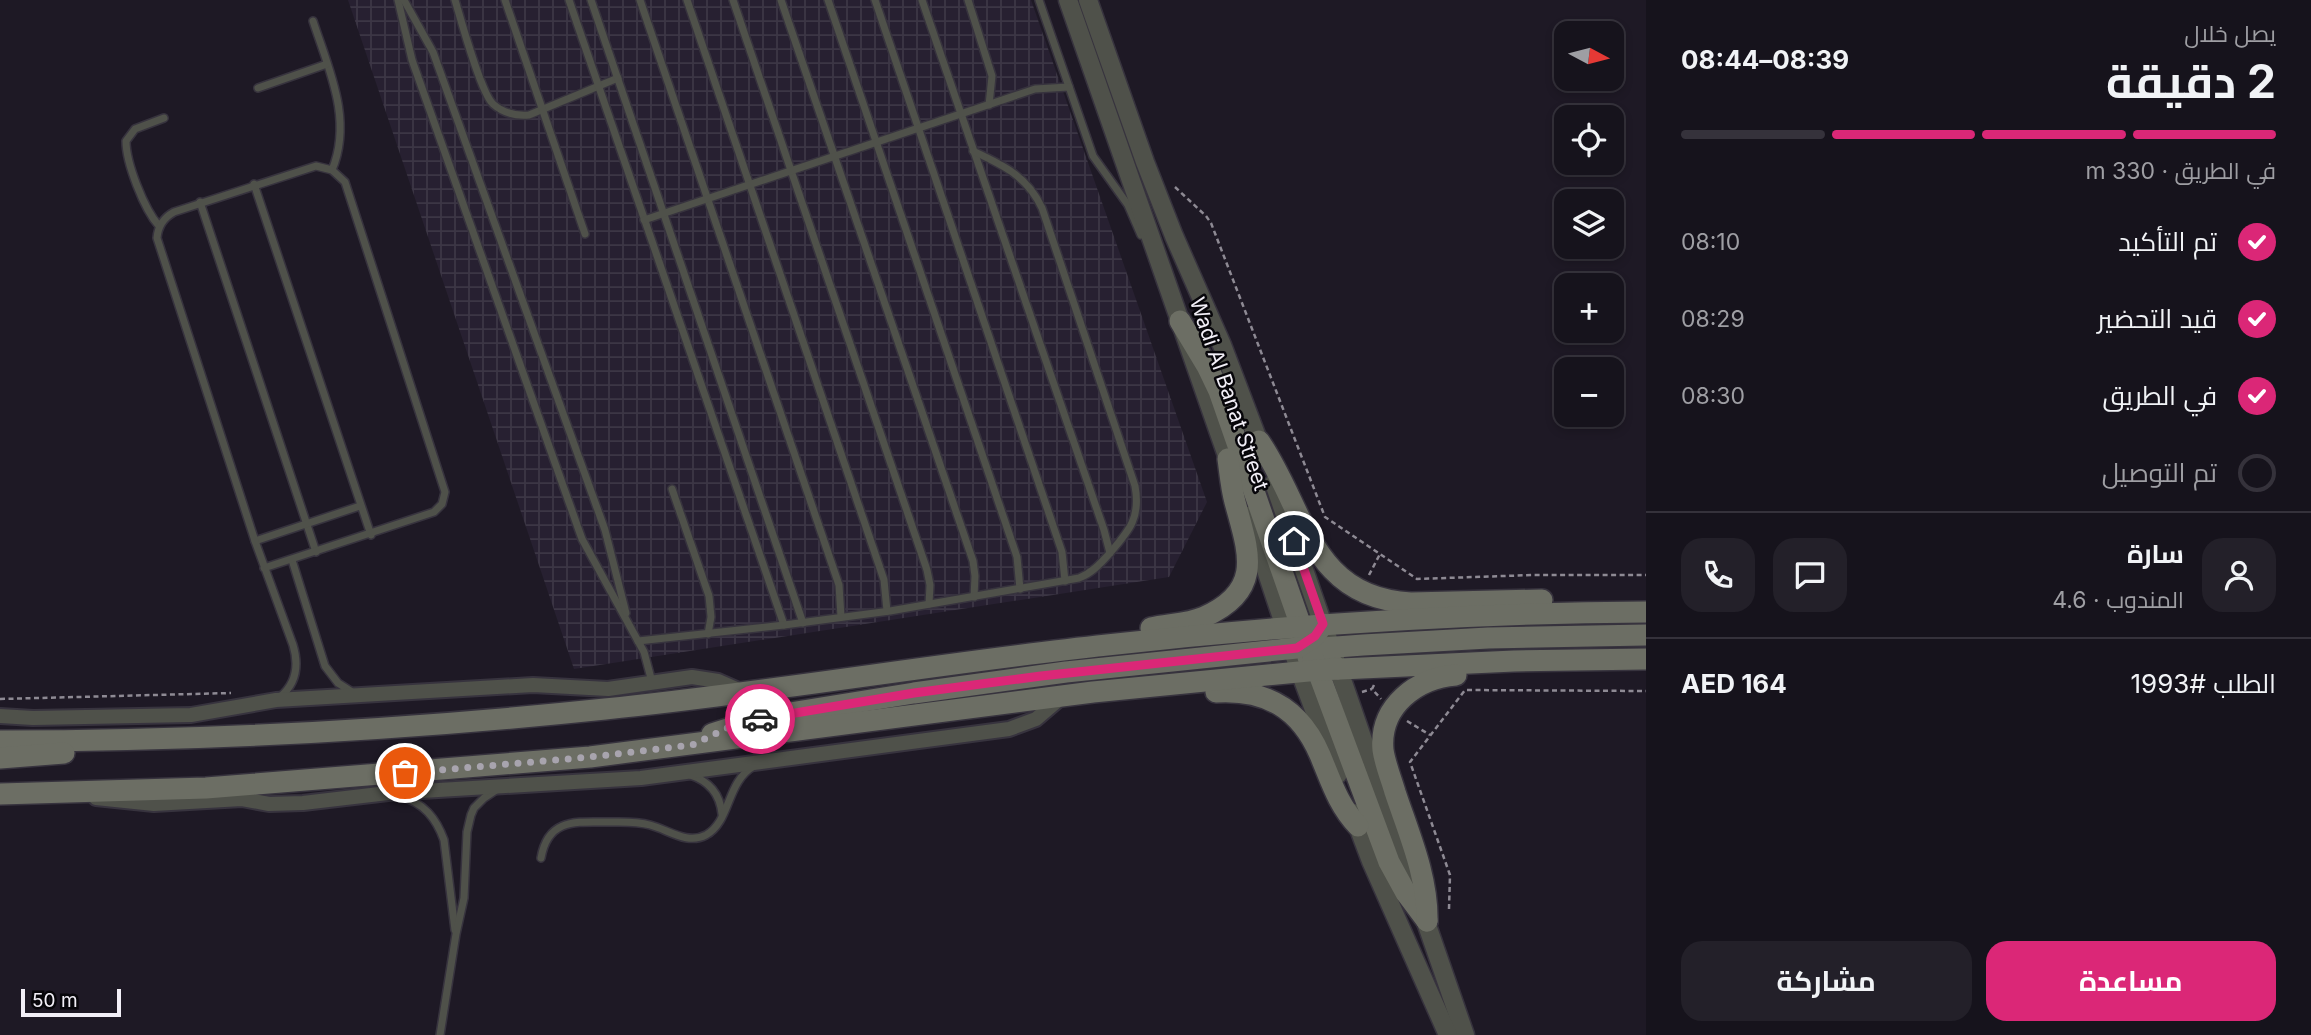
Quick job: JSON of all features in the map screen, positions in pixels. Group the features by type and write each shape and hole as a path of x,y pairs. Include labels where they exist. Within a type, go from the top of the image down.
{"main road":[{"path":"1180,321 1219,391 1310,650 1389,863 1406,893 1427,921"},
{"path":"1259,441 1318,552 1338,575 1359,592 1394,602 1410,603 1646,599"},
{"path":"1107,645 1152,627 1205,616 1229,601 1241,588 1248,561 1248,547 1230,482 1228,459"},
{"path":"1310,650 1323,624 1646,612"},
{"path":"692,745 727,728 765,717 1066,672 1310,650 1488,638 1646,635"},
{"path":"0,741 142,740 453,723 744,693 1107,645 1568,660 1646,659"},
{"path":"0,794 206,788 555,760 692,745 1093,692 1310,650"},
{"path":"1427,921 1423,880 1383,748 1386,723 1391,712 1406,693 1437,677 1534,672 1568,660"},
{"path":"1093,692 1143,699 1235,691 1270,699 1300,721 1311,736 1340,804 1358,826"},
{"path":"0,758 71,752 142,740"}],"street":[{"name":"Wadi Al Banat Street","path":"1068,0 1228,459 1310,650 1358,826 1448,1035"},
{"name":"Wadi Al Banat Street","path":"1088,0 1145,162 1259,441 1323,624"},
{"path":"0,716 40,718 191,715 276,700 533,685 608,689 681,677 718,681 744,693"},
{"path":"71,793 126,803 242,799 281,804 388,793 683,774 1009,729 1036,719 1063,696"},
{"path":"1427,921 1465,1035"}],"lane":[{"path":"398,0 412,60 582,539 638,641 648,662 652,682"},
{"path":"404,0 433,52 601,520 628,622"},
{"path":"454,0 487,97 505,112 521,116 618,78"},
{"path":"505,0 585,234"},
{"path":"569,0 784,625"},
{"path":"591,0 803,622"},
{"path":"640,0 839,585 841,617"},
{"path":"687,0 884,580 887,611"},
{"path":"733,0 927,570 930,585 929,604"},
{"path":"780,0 973,561 974,597"},
{"path":"828,0 1017,557 1020,589"},
{"path":"875,0 1062,552 1065,581"},
{"path":"922,0 1110,554"},
{"path":"968,0 992,76 989,104"},
{"path":"1040,0 1093,156 1128,205 1147,246 1161,268"},
{"path":"313,21 339,102 342,125 340,149 332,170"},
{"path":"258,88 327,64"},
{"path":"644,220 989,104 1041,88 1069,87"},
{"path":"159,226 143,201 126,141 135,129 164,118"},
{"path":"638,641 887,611 1065,581 1086,576 1128,533 1136,509 1136,493 1042,208 1033,192 1016,173 973,151"},
{"path":"264,568 371,535 433,512 442,504 445,492 345,182 332,170 316,166 254,184 168,215 159,226 157,245 264,568 296,657 293,681 286,692 276,700"},
{"path":"254,184 371,535"},
{"path":"200,202 316,552"},
{"path":"672,489 709,596 711,617 708,634"},
{"path":"255,541 360,506"},
{"path":"292,560 325,666 338,683 357,694"},
{"path":"541,858 544,844 552,832 571,822 647,824 688,839 706,835 713,830 722,815 739,779 750,768 764,761"},
{"path":"683,774 697,777 709,785 719,799 722,815"},
{"path":"440,1035 464,898 467,832 471,815 484,798 508,785"},
{"path":"388,793 414,800 431,815 439,827 444,840 456,934"}],"path":[{"path":"1175,187 1211,223 1325,517 1417,579 1646,575"},
{"path":"1359,592 1380,554"},
{"path":"1449,909 1450,875 1410,762 1465,690 1646,691"},
{"path":"0,699 231,693"},
{"path":"1391,712 1430,735"}],"shaded area":[{"path":"348,0 1031,0 1207,502 1169,577 574,669"}],"way so far":[{"path":"405,773 692,745 727,728 760,719"}],"route":[{"path":"760,719 914,693 1041,676 1297,648 1315,636 1323,624 1294,541"}]}
